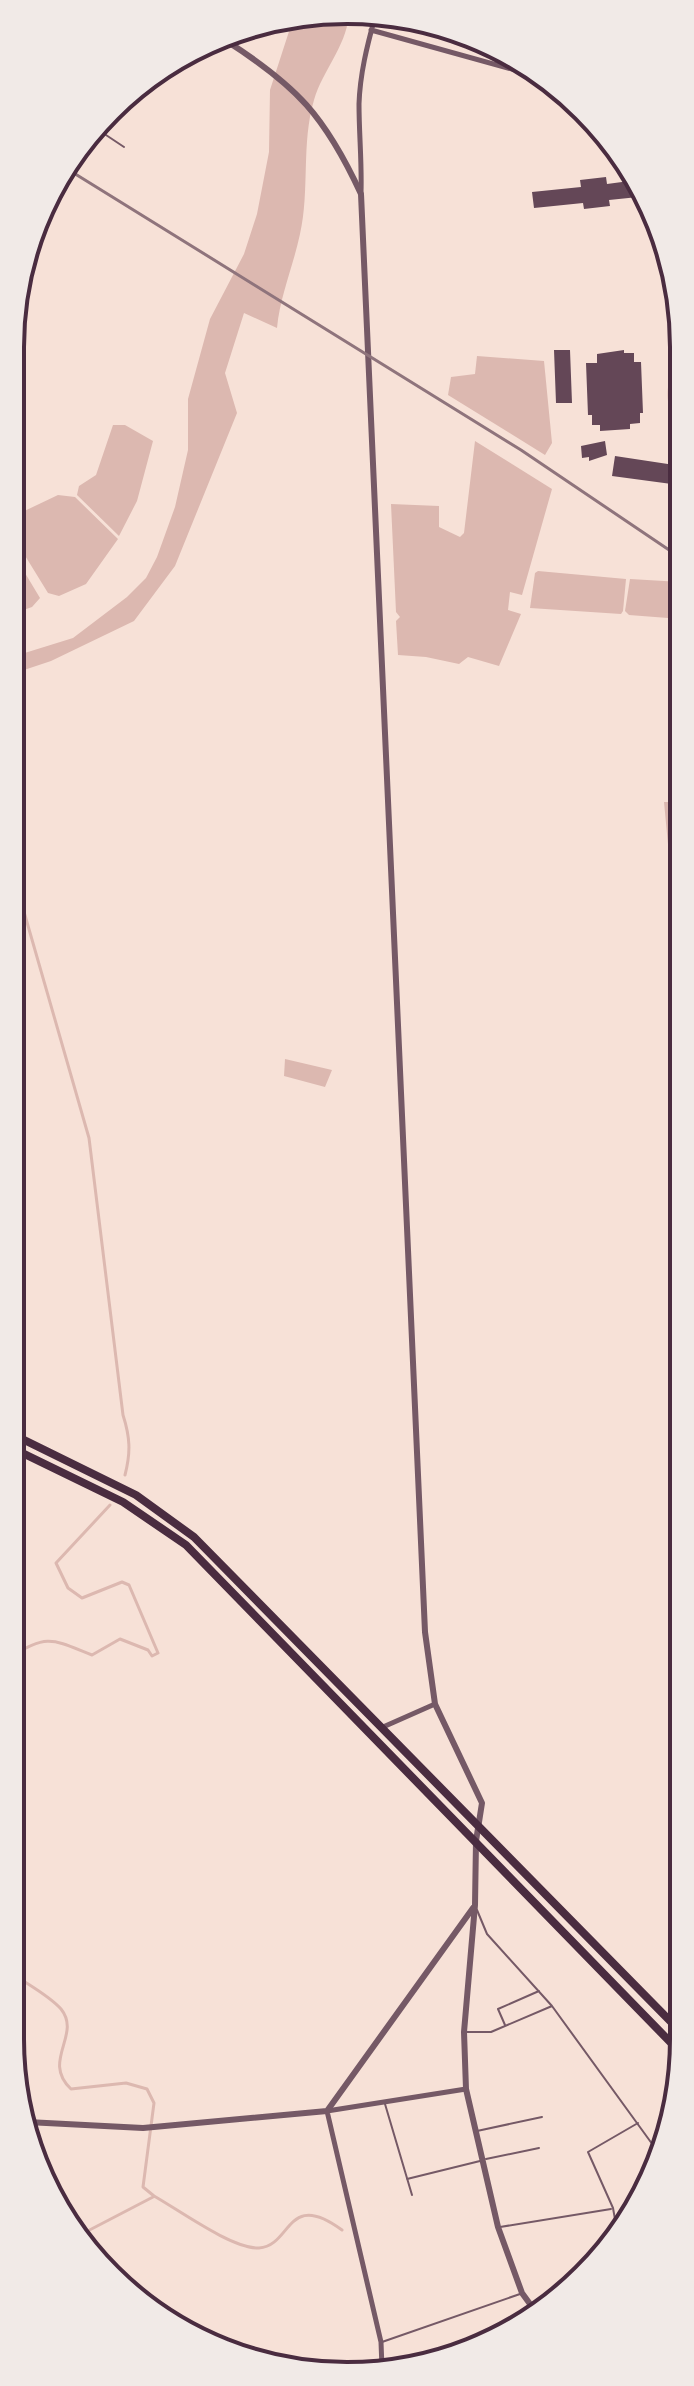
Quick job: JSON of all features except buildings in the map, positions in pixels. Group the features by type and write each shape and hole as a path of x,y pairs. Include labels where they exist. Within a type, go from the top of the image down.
{"main road":[{"path":"24,1440 136,1495 194,1537 670,2021"},
{"path":"24,1454 116,1498 186,1545 670,2042"}],"street":[{"path":"372,25 363,60 359,105 363,148 361,194 366,363 394,886 425,1632 435,1704 482,1803 476,1841 475,1905 464,2032 466,2089 498,2227 522,2293 531,2305"},
{"path":"371,30 511,69"},
{"path":"233,45 271,69 315,112 344,158 361,194"},
{"path":"383,1727 435,1704"},
{"path":"382,2360 381,2342 327,2111 475,1905"},
{"path":"35,2122 166,2127 327,2111 466,2089"}],"lane":[{"path":"104,134 124,147"},
{"path":"475,1905 487,1934 552,2006 653,2144"},
{"path":"506,2026 498,2009 540,1991"},
{"path":"464,2032 491,2032 552,2006"},
{"path":"384,2103 412,2195"},
{"path":"476,2131 542,2117"},
{"path":"615,2219 588,2152 639,2123"},
{"path":"407,2179 539,2148"},
{"path":"498,2227 613,2208"},
{"path":"381,2342 522,2293"}],"shaded area":[{"path":"348,24 318,89 310,117 303,217 277,328 244,313 225,373 237,413 175,566 134,621 51,661 24,670 24,653 73,638 127,597 146,578 157,557 175,507 188,450 188,399 210,319 244,254 257,214 269,152 270,90 290,29"},
{"path":"477,356 544,361 552,443 545,455 448,395 451,377 475,374"},
{"path":"670,381 670,407 667,395"},
{"path":"113,425 125,425 153,441 137,501 119,536 77,495 79,486 96,475"},
{"path":"475,441 552,489 522,595 510,592 508,610 521,614 499,666 468,657 459,664 398,655 396,621 400,617 396,612 391,504 439,506 439,527 460,537 464,533"},
{"path":"58,495 75,497 118,539 86,584 59,596 48,593 24,554 24,511"},
{"path":"24,571 40,598 32,607 24,610"},
{"path":"535,573 626,579 623,611 621,614 530,608"},
{"path":"630,579 670,581 670,618 629,615 625,611"},
{"path":"664,802 670,802 670,865"},
{"path":"285,1059 332,1070 325,1087 284,1076"}],"waterway":[{"path":"24,912 89,1138 128,1438 125,1475"},
{"path":"24,1649 51,1641 92,1655 120,1639 148,1650 152,1656 158,1653 129,1585 122,1582 82,1598 68,1588 56,1563 110,1505"},
{"path":"24,1981 50,1999 66,2019 60,2068 63,2079 71,2089 126,2083 147,2089 154,2103 143,2187 154,2196 206,2228 248,2247 270,2245 292,2223 310,2215 342,2230"},
{"path":"87,2231 153,2197"}],"railway":[{"path":"74,173 521,450 670,551"}]}
